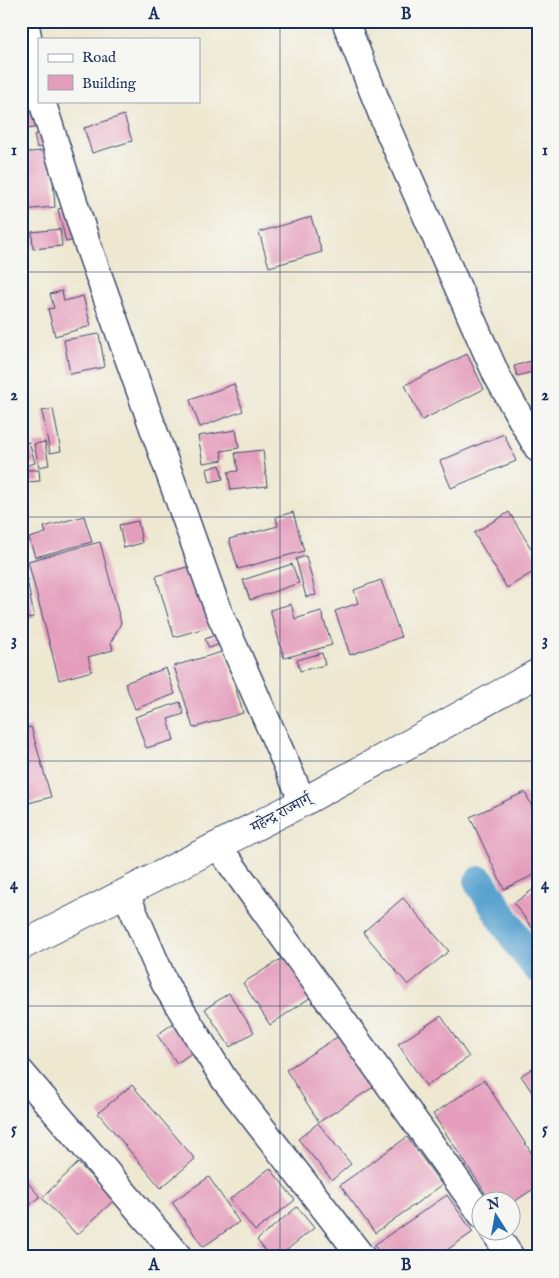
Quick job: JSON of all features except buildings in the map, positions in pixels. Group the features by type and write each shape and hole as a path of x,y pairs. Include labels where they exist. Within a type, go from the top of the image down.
{"highway":[{"name":"महेन्द्र राज्मार्ग्","path":"22,942 126,894 303,802 538,673"}],"street":[{"path":"25,21 38,87"},
{"path":"345,21 386,125 497,376 538,449"},
{"path":"42,102 86,240 218,610 303,802"},
{"path":"218,846 472,1201"},
{"path":"126,894 165,984 224,1079 362,1257"},
{"path":"21,1072 179,1257"},
{"path":"500,1240 512,1257"}],"waterway":[{"path":"480,882 521,946 538,967"}]}
